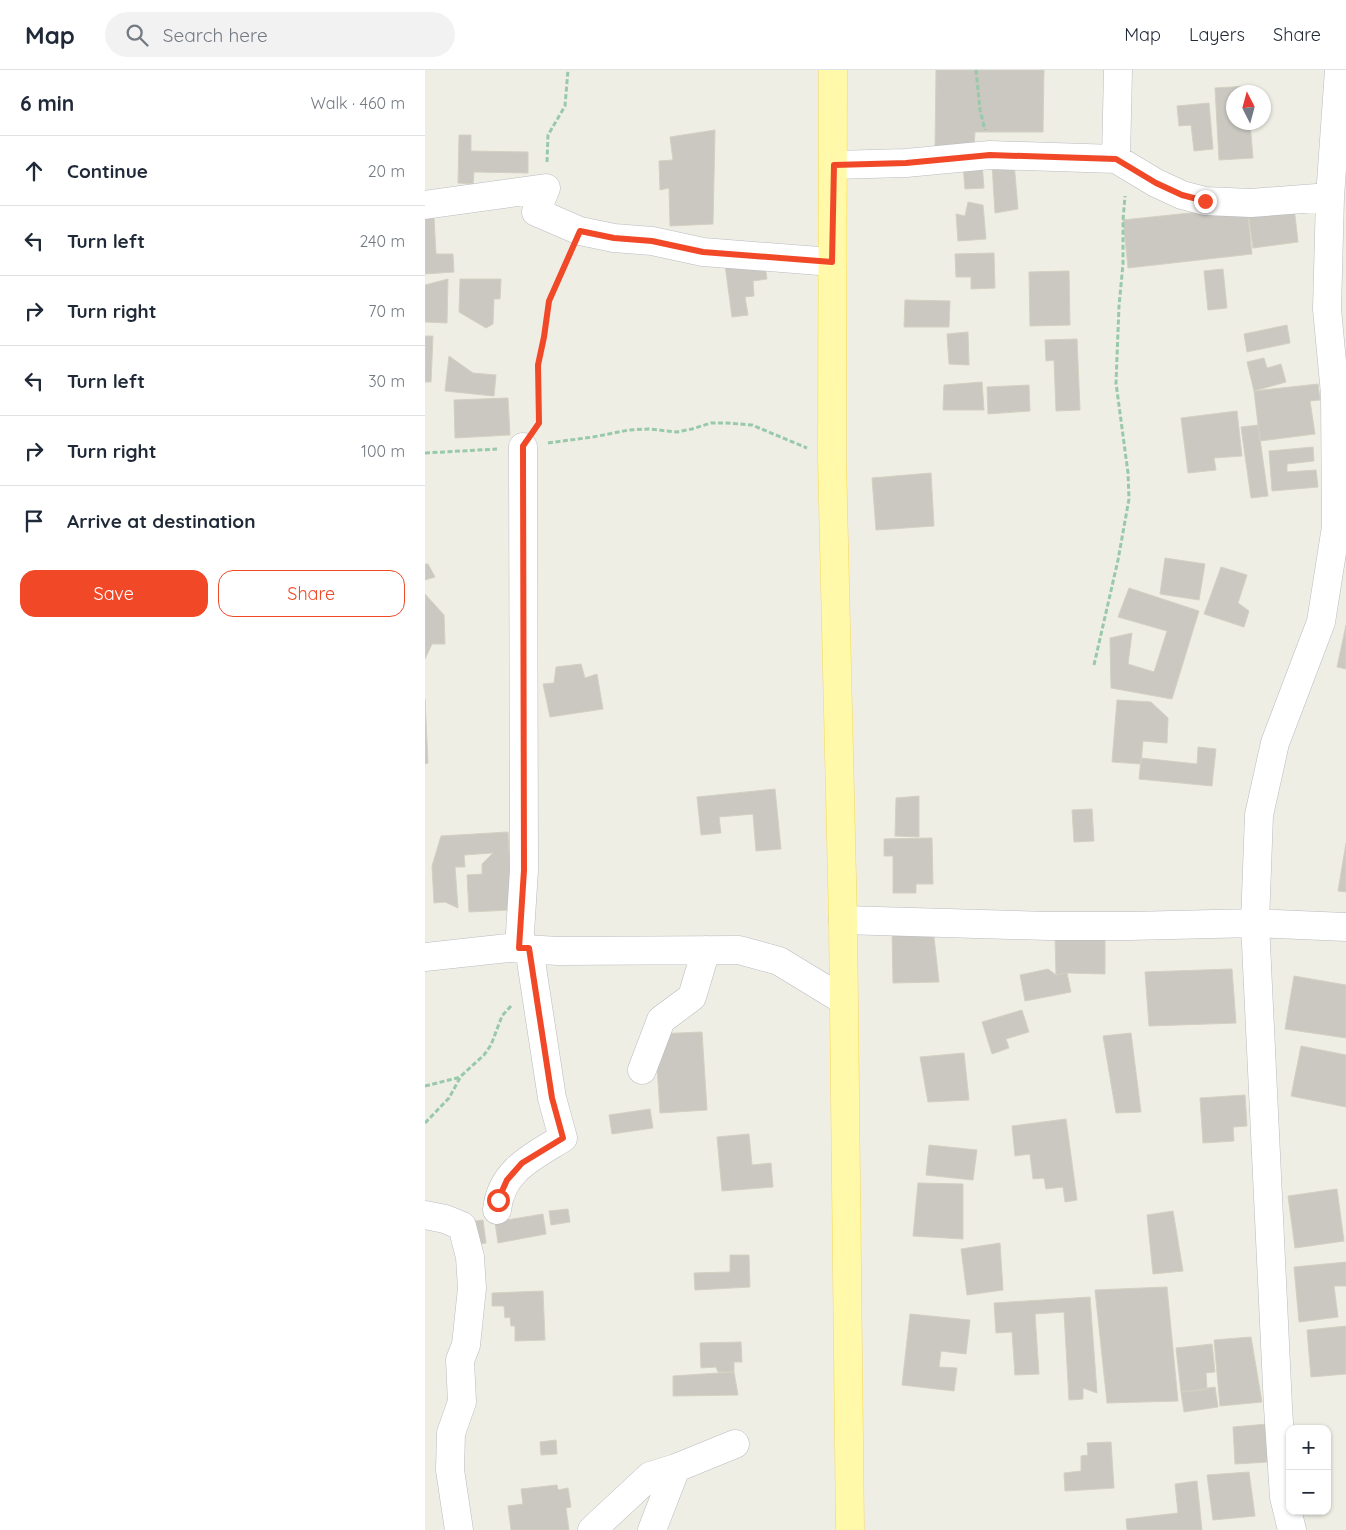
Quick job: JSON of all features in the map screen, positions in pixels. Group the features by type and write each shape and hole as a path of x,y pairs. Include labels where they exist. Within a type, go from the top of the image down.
{"main road":[{"path":"833,70 832,459 843,920 850,1530"}],"street":[{"path":"1118,70 1122,162"},
{"path":"1292,1530 1284,1497 1278,1407 1255,923 1259,815 1275,744 1321,622 1336,527 1335,394 1327,309 1329,197 1339,70"},
{"path":"834,165 906,163 990,155 1122,162 1156,183 1182,195 1205,201 1251,203 1329,197"},
{"path":"425,205 546,188"},
{"path":"546,188 536,212 580,231 614,238 660,243 703,252 832,262"},
{"path":"497,1210 498,1200 507,1180 522,1163 563,1138 552,1098 524,948 523,446"},
{"path":"843,920 1048,926 1255,923 1346,927"},
{"path":"425,957 508,948 558,950 739,950 779,961 843,1000"},
{"path":"642,1070 661,1020 693,997 706,950"},
{"path":"425,1214 462,1226 470,1257 471,1288 466,1345 459,1360 462,1402 451,1433 450,1470 459,1530"},
{"path":"592,1530 650,1476 676,1468 735,1444"},
{"path":"652,1530 676,1468"}],"path":[{"path":"546,188 548,135 565,106 568,70"},
{"path":"976,70 980,110 990,155"},
{"path":"1094,665 1118,560 1129,499 1128,473 1116,383 1119,306 1123,264 1122,162"},
{"path":"523,446 539,423 538,365 549,301 580,231"},
{"path":"425,453 523,446 593,437 629,430 649,429 677,432 711,423 727,423 752,426 832,459"},
{"path":"425,1123 449,1098 461,1076 484,1055 491,1045 502,1016 513,1003"},
{"path":"425,1086 461,1076"}],"building":[{"path":"936,70 1044,70 1043,132 975,132 974,149 935,148"},
{"path":"1226,87 1226,130 1251,130 1253,158 1219,160 1215,88"},
{"path":"1209,103 1213,149 1194,151 1191,125 1179,126 1177,106"},
{"path":"715,130 713,224 670,226 669,188 660,190 659,161 673,160 670,137"},
{"path":"459,135 471,135 471,151 528,152 528,173 474,172 473,184 458,183"},
{"path":"981,151 984,188 965,189 962,153"},
{"path":"1014,162 1018,209 995,213 992,164"},
{"path":"968,202 983,205 986,239 958,241 956,214 965,216"},
{"path":"1247,207 1252,254 1128,268 1123,220"},
{"path":"1294,207 1298,242 1253,248 1248,212"},
{"path":"425,218 434,218 436,254 453,254 454,272 425,274"},
{"path":"994,253 995,288 971,289 971,277 956,277 955,254"},
{"path":"764,260 767,279 753,281 754,296 745,297 748,315 732,317 725,265"},
{"path":"1223,269 1227,308 1208,310 1204,271"},
{"path":"1069,271 1070,325 1030,326 1029,272"},
{"path":"448,279 447,323 425,322 425,285"},
{"path":"460,279 501,279 500,299 494,299 493,324 486,328 459,312"},
{"path":"905,300 950,301 949,327 904,327"},
{"path":"1287,325 1290,343 1247,352 1244,334"},
{"path":"968,332 969,365 949,364 947,334"},
{"path":"425,336 433,336 431,382 425,382"},
{"path":"1077,339 1080,410 1056,411 1054,360 1046,361 1045,340"},
{"path":"449,356 473,373 496,375 494,396 445,391"},
{"path":"1264,358 1267,368 1281,364 1286,382 1254,391 1247,362"},
{"path":"982,382 984,410 943,410 944,385"},
{"path":"1318,384 1320,400 1310,401 1315,434 1260,441 1254,391"},
{"path":"1029,385 1030,411 988,414 987,387"},
{"path":"508,398 510,435 455,438 454,400"},
{"path":"1237,411 1242,456 1214,458 1216,470 1188,473 1181,418"},
{"path":"1258,425 1268,496 1251,498 1241,427"},
{"path":"1313,447 1314,461 1287,464 1287,472 1316,470 1318,487 1272,491 1269,451"},
{"path":"931,473 934,526 876,530 872,478"},
{"path":"1165,558 1205,564 1199,600 1160,594"},
{"path":"425,564 428,564 435,577 425,580"},
{"path":"1221,567 1247,575 1238,603 1249,611 1244,627 1204,614"},
{"path":"1129,588 1199,611 1172,699 1111,688 1110,638 1132,633 1128,664 1154,672 1167,631 1118,617"},
{"path":"425,594 444,615 445,644 432,644 425,659"},
{"path":"1346,625 1346,669 1337,667"},
{"path":"581,664 585,678 597,674 603,709 550,717 543,684 554,683 556,667"},
{"path":"425,699 428,763 425,764"},
{"path":"1117,700 1151,702 1168,718 1167,743 1143,741 1141,764 1112,762"},
{"path":"1198,747 1216,749 1212,786 1139,779 1141,758 1197,764"},
{"path":"775,789 781,849 756,851 753,814 719,817 721,833 701,835 697,797"},
{"path":"919,796 919,837 895,836 896,798"},
{"path":"1092,809 1094,841 1074,842 1072,810"},
{"path":"508,832 512,910 469,912 467,875 482,874 482,864 493,853 464,855 465,867 455,867 458,908 445,902 434,903 432,866 441,836"},
{"path":"932,838 933,884 916,884 916,893 893,893 893,856 884,856 884,839"},
{"path":"1346,843 1346,892 1338,891"},
{"path":"933,928 939,982 893,983 892,931"},
{"path":"1105,936 1105,974 1067,973 1056,975 1055,937"},
{"path":"1048,969 1056,975 1067,973 1071,992 1025,1001 1020,975"},
{"path":"1232,969 1236,1023 1149,1026 1145,972"},
{"path":"1294,976 1346,985 1346,1038 1285,1029"},
{"path":"1022,1010 1029,1032 1006,1039 1009,1048 992,1054 982,1022"},
{"path":"702,1032 707,1110 660,1113 655,1034"},
{"path":"1131,1033 1141,1112 1116,1113 1103,1036"},
{"path":"1301,1046 1346,1055 1346,1107 1291,1096"},
{"path":"964,1053 969,1100 928,1102 920,1057"},
{"path":"1245,1095 1247,1126 1233,1127 1234,1141 1203,1143 1200,1098"},
{"path":"650,1109 653,1128 612,1134 609,1115"},
{"path":"1066,1119 1077,1200 1065,1202 1063,1187 1046,1189 1044,1178 1033,1179 1030,1154 1015,1156 1012,1126"},
{"path":"749,1134 752,1165 771,1163 773,1187 722,1191 717,1137"},
{"path":"929,1145 977,1150 973,1180 926,1175"},
{"path":"918,1183 963,1184 963,1239 913,1236"},
{"path":"1337,1189 1344,1241 1295,1248 1288,1196"},
{"path":"568,1209 570,1222 551,1225 549,1211"},
{"path":"1173,1211 1183,1271 1153,1274 1147,1215"},
{"path":"543,1214 546,1234 498,1243 495,1222"},
{"path":"483,1220 486,1243 470,1245 466,1222"},
{"path":"1000,1243 1003,1290 967,1295 961,1249"},
{"path":"730,1255 749,1255 750,1287 695,1290 694,1273 730,1272"},
{"path":"1346,1262 1346,1286 1334,1286 1338,1317 1299,1322 1294,1267"},
{"path":"1167,1287 1178,1401 1107,1403 1095,1290"},
{"path":"543,1291 545,1340 515,1341 515,1326 511,1326 510,1317 505,1318 504,1306 492,1306 492,1293"},
{"path":"1090,1297 1097,1393 1083,1388 1083,1399 1069,1400 1064,1312 1035,1314 1039,1374 1015,1375 1012,1332 996,1333 994,1303"},
{"path":"910,1314 970,1320 966,1354 941,1351 939,1367 957,1368 954,1391 902,1385"},
{"path":"1346,1326 1346,1374 1311,1377 1307,1330"},
{"path":"1251,1337 1262,1402 1220,1406 1214,1340"},
{"path":"741,1342 742,1362 734,1362 734,1372 718,1372 716,1367 701,1368 700,1343"},
{"path":"1212,1344 1215,1372 1206,1373 1207,1390 1181,1392 1176,1348"},
{"path":"734,1372 738,1395 673,1396 673,1376"},
{"path":"1215,1387 1218,1407 1184,1412 1181,1392"},
{"path":"1267,1424 1269,1462 1235,1464 1233,1427"},
{"path":"556,1440 557,1454 541,1455 540,1442"},
{"path":"1111,1442 1114,1488 1065,1491 1064,1473 1081,1471 1081,1456 1088,1455 1087,1443"},
{"path":"1249,1472 1255,1516 1213,1520 1207,1475"},
{"path":"1197,1481 1202,1530 1127,1530 1126,1519 1178,1513 1175,1484"},
{"path":"557,1485 558,1490 568,1488 571,1507 566,1508 569,1530 511,1530 508,1506 523,1504 521,1489"}],"route":[{"path":"498,1200 507,1180 522,1163 563,1138 552,1098 529,948 519,948 524,870 523,446 539,423 538,365 549,301 580,231 614,238 652,241 703,252 832,262 834,165 906,163 990,155 1116,159 1156,183 1182,195 1205,201"}]}
